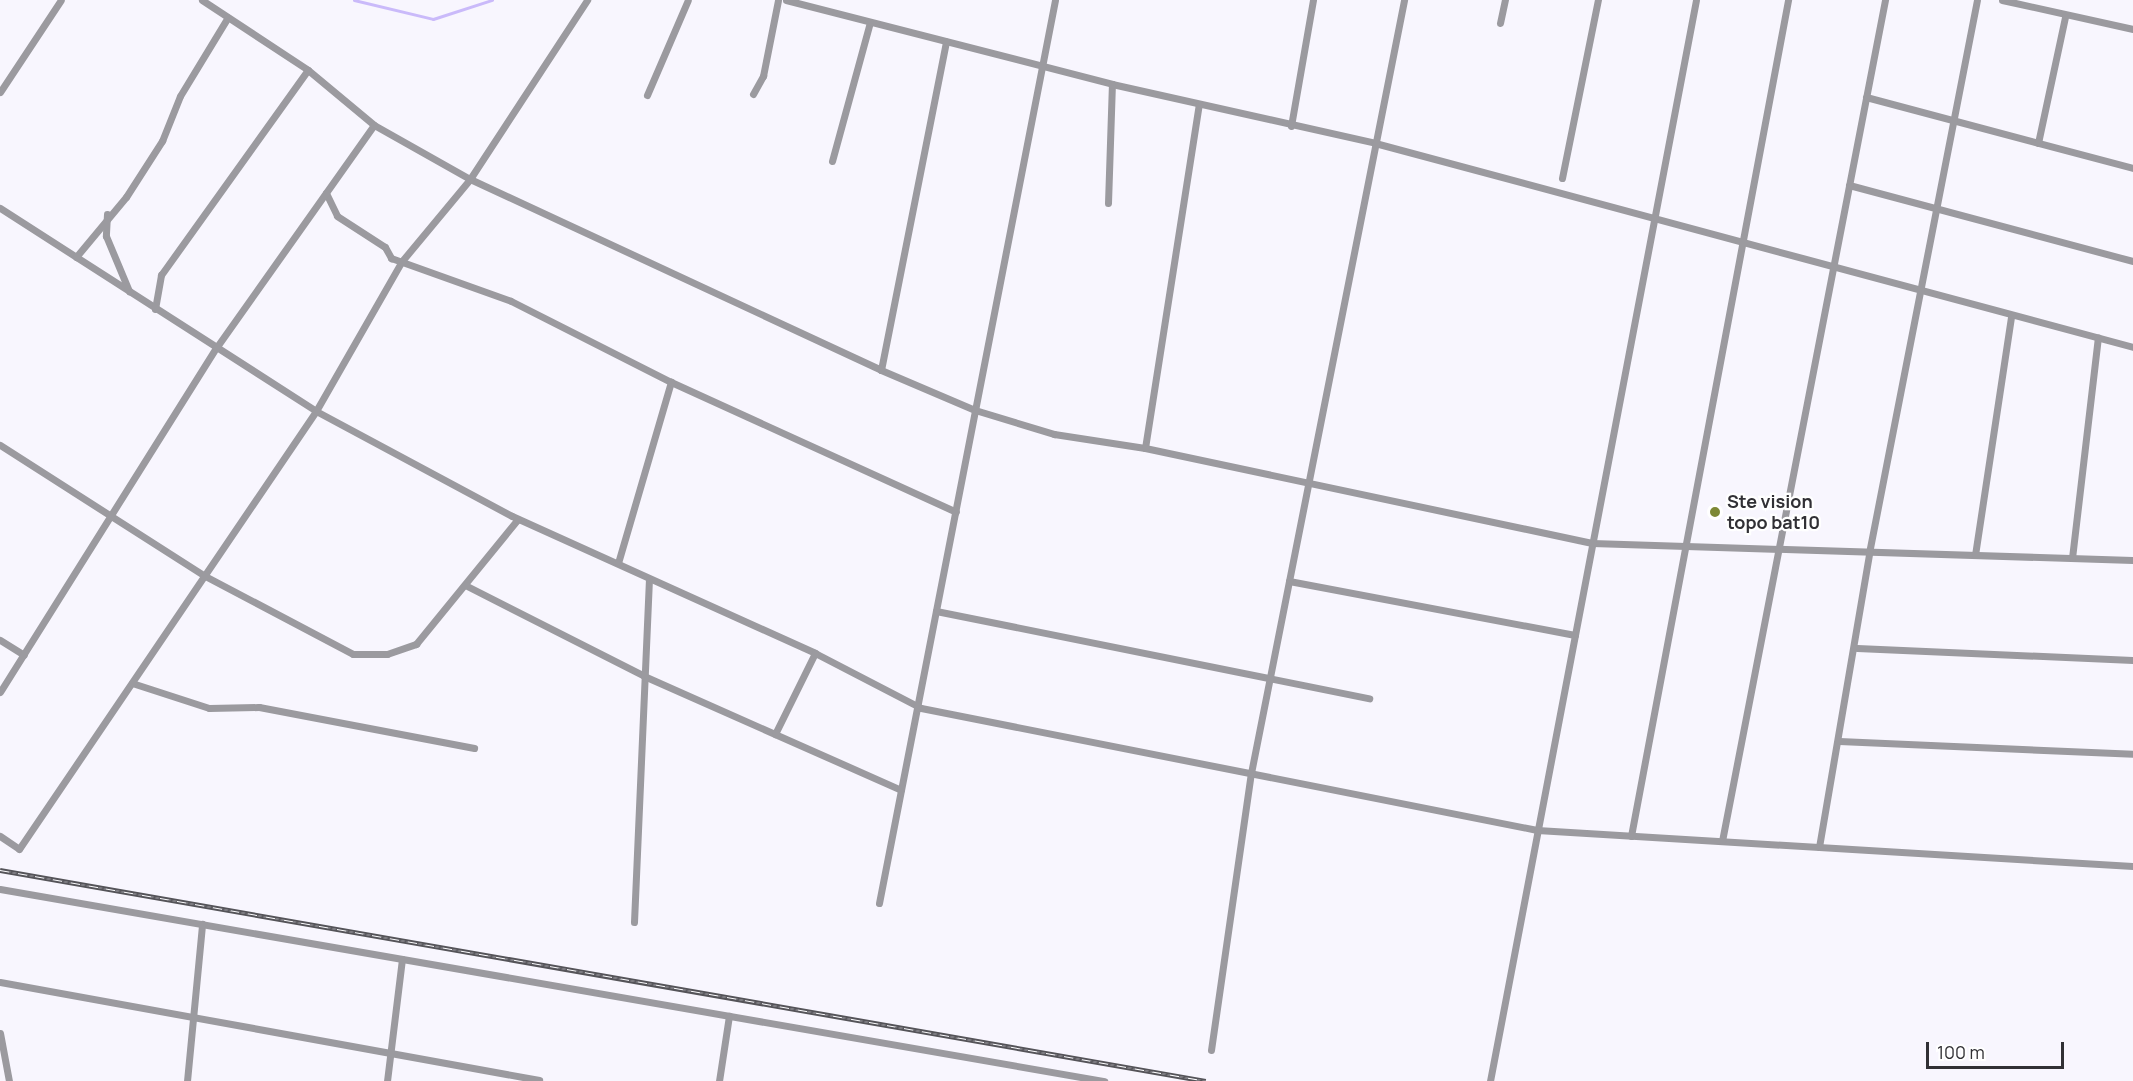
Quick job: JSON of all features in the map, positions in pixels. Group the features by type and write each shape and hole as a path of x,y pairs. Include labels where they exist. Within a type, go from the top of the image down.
{"street":[{"path":"0,92 61,0"},
{"path":"202,0 308,70 374,125 470,179 881,370 975,410 1054,434 1144,448 1308,485 1592,543 1686,544 1869,553 2133,560"},
{"path":"0,836 19,849 316,411 402,261 470,179 587,0"},
{"path":"647,95 688,0"},
{"path":"753,94 764,76 778,0"},
{"path":"786,0 1112,84 1291,126 1376,143 1654,220 2133,347"},
{"path":"879,903 921,708 936,611 1055,0"},
{"path":"1291,126 1313,0"},
{"path":"1211,1050 1251,773 1404,0"},
{"path":"1500,23 1505,0"},
{"path":"1562,177 1598,0"},
{"path":"1490,1081 1696,0"},
{"path":"1631,836 1788,0"},
{"path":"1722,841 1885,0"},
{"path":"1819,847 1857,648 1869,553 1977,0"},
{"path":"2002,0 2066,17 2133,29"},
{"path":"75,257 107,214 126,197 162,141 180,96 228,17"},
{"path":"2038,143 2066,17"},
{"path":"832,161 870,22"},
{"path":"881,370 946,41"},
{"path":"155,309 161,275 308,70"},
{"path":"1108,203 1112,84"},
{"path":"1866,97 2133,168"},
{"path":"1144,448 1199,104"},
{"path":"0,692 115,516 216,348 374,125"},
{"path":"1850,185 2133,261"},
{"path":"326,193 343,222 402,261 511,301 671,382 956,512"},
{"path":"0,208 316,411 518,519 815,653 921,708 1537,830 2133,866"},
{"path":"107,214 106,236 130,292"},
{"path":"1975,555 2011,316"},
{"path":"2072,558 2098,338"},
{"path":"618,563 671,382"},
{"path":"0,445 115,516 205,576 353,654 387,654 416,644 518,519"},
{"path":"634,922 649,579"},
{"path":"1289,581 1575,634"},
{"path":"465,585 644,676 902,790"},
{"path":"936,611 1369,698"},
{"path":"0,640 24,655"},
{"path":"1857,648 2133,660"},
{"path":"775,734 815,653"},
{"path":"132,683 208,708 259,707 474,748"},
{"path":"1839,741 2133,754"},
{"path":"0,889 1080,1079 1104,1081"},
{"path":"187,1081 202,924"},
{"path":"387,1081 402,959"},
{"path":"0,982 193,1014 540,1080"},
{"path":"720,1081 729,1016"},
{"path":"0,1033 9,1081"}],"waterway":[{"path":"354,0 433,19 492,0"}],"railway":[{"path":"0,870 1206,1081"}],"place":[{"name":"Ste vision topo bat10","path":"1715,512"}]}
